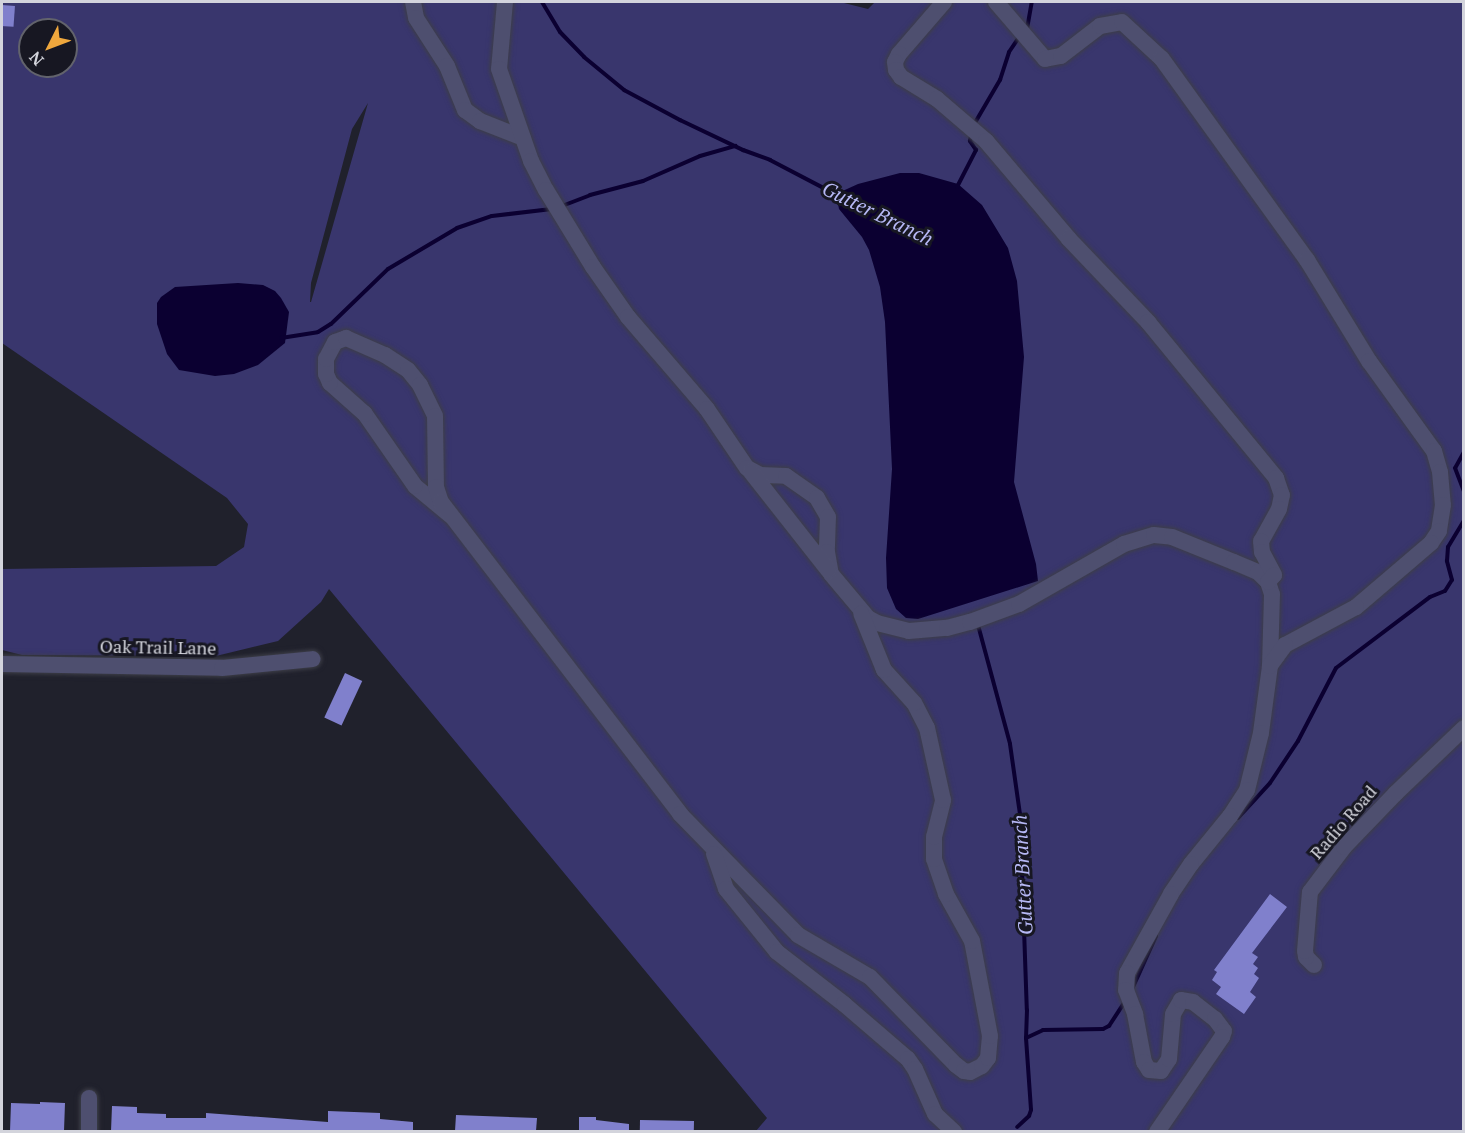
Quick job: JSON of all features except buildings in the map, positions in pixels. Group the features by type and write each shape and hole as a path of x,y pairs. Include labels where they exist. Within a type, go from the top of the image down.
{"street":[{"path":"413,2 416,18 447,66 465,111 480,121 522,138"},
{"path":"505,2 498,60 522,138 546,190 593,267 640,332 707,409 751,472 859,609 878,623 891,627 909,630 947,628 1019,604 1124,544 1154,535 1172,537 1234,562 1258,572 1268,582 1272,594 1269,666 1261,733 1247,790 1240,803 1191,864 1171,894 1127,973 1126,990 1135,1014 1144,1062 1149,1070 1161,1071 1169,1059 1173,1014 1181,1000 1193,1002 1215,1019 1224,1031 1157,1131"},
{"path":"944,2 899,54 895,62 896,70 901,76 937,99 986,141 1069,239 1148,322 1276,478 1282,495 1279,509 1261,541 1262,552 1274,575 1268,582"},
{"path":"996,2 1045,59 1061,56 1100,26 1122,21 1162,59 1307,260 1369,361 1434,451 1440,472 1443,506 1439,531 1431,543 1356,607 1285,645 1269,666"},
{"path":"450,515 415,486 365,414 330,383 326,374 326,359 335,342 346,338 385,355 408,370 420,385 435,416 436,487 450,515 680,814 798,935 816,948 870,976 956,1065 970,1072 982,1066 990,1051 990,1036 978,962 972,941 939,878 934,859 934,837 943,800 927,728 914,704 884,670 859,609"},
{"path":"751,472 761,475 786,476 817,498 828,517 827,552 831,574"},
{"name":"Oak Trail Lane","path":"2,664 222,668 313,659"},
{"name":"Radio Road","path":"1314,965 1306,957 1305,951 1310,891 1359,831 1464,728"},
{"path":"713,850 720,879 726,889 777,952 844,1004 908,1059 915,1069 935,1114 954,1131"},
{"path":"89,1098 89,1131"}],"shaded area":[{"path":"2,2 840,2 868,9 875,2 1463,2 1463,1131 756,1131 767,1118 329,589 321,602 278,641 216,656 22,655 2,650 2,569 216,566 244,547 248,524 227,498 2,343","holes":["368,103 311,302 311,283 352,129"]}],"water":[{"path":"900,173 919,173 958,184 982,205 1008,248 1017,281 1024,357 1014,482 1036,564 1038,581 918,619 906,618 896,609 887,588 886,558 892,469 885,322 880,287 869,250 862,237 839,209 836,194 858,184"},
{"path":"238,283 263,285 275,291 281,298 289,312 285,343 258,365 234,374 215,376 179,370 167,354 157,324 157,303 161,297 175,287"}],"waterway":[{"name":"Gutter Branch","path":"542,2 560,32 584,57 624,90 680,120 743,150 770,160 839,196"},
{"path":"1027,29 1032,2"},
{"path":"976,121 1000,80 1009,52 1019,37"},
{"path":"957,187 976,150 970,141 971,136"},
{"path":"562,206 590,195 643,181 700,156 736,146"},
{"path":"281,338 318,332 331,324 388,269 457,228 492,216 552,209"},
{"path":"1464,452 1455,468 1464,491"},
{"path":"1238,818 1270,783 1298,741 1336,668 1430,597 1445,591 1452,580 1447,561 1448,547 1464,520"},
{"name":"Gutter Branch","path":"978,625 1010,744 1020,814 1026,1038 1031,1110 1029,1116 1017,1127"},
{"path":"1133,987 1156,936"},
{"path":"1026,1038 1043,1030 1103,1029 1109,1026 1124,1003"}]}
